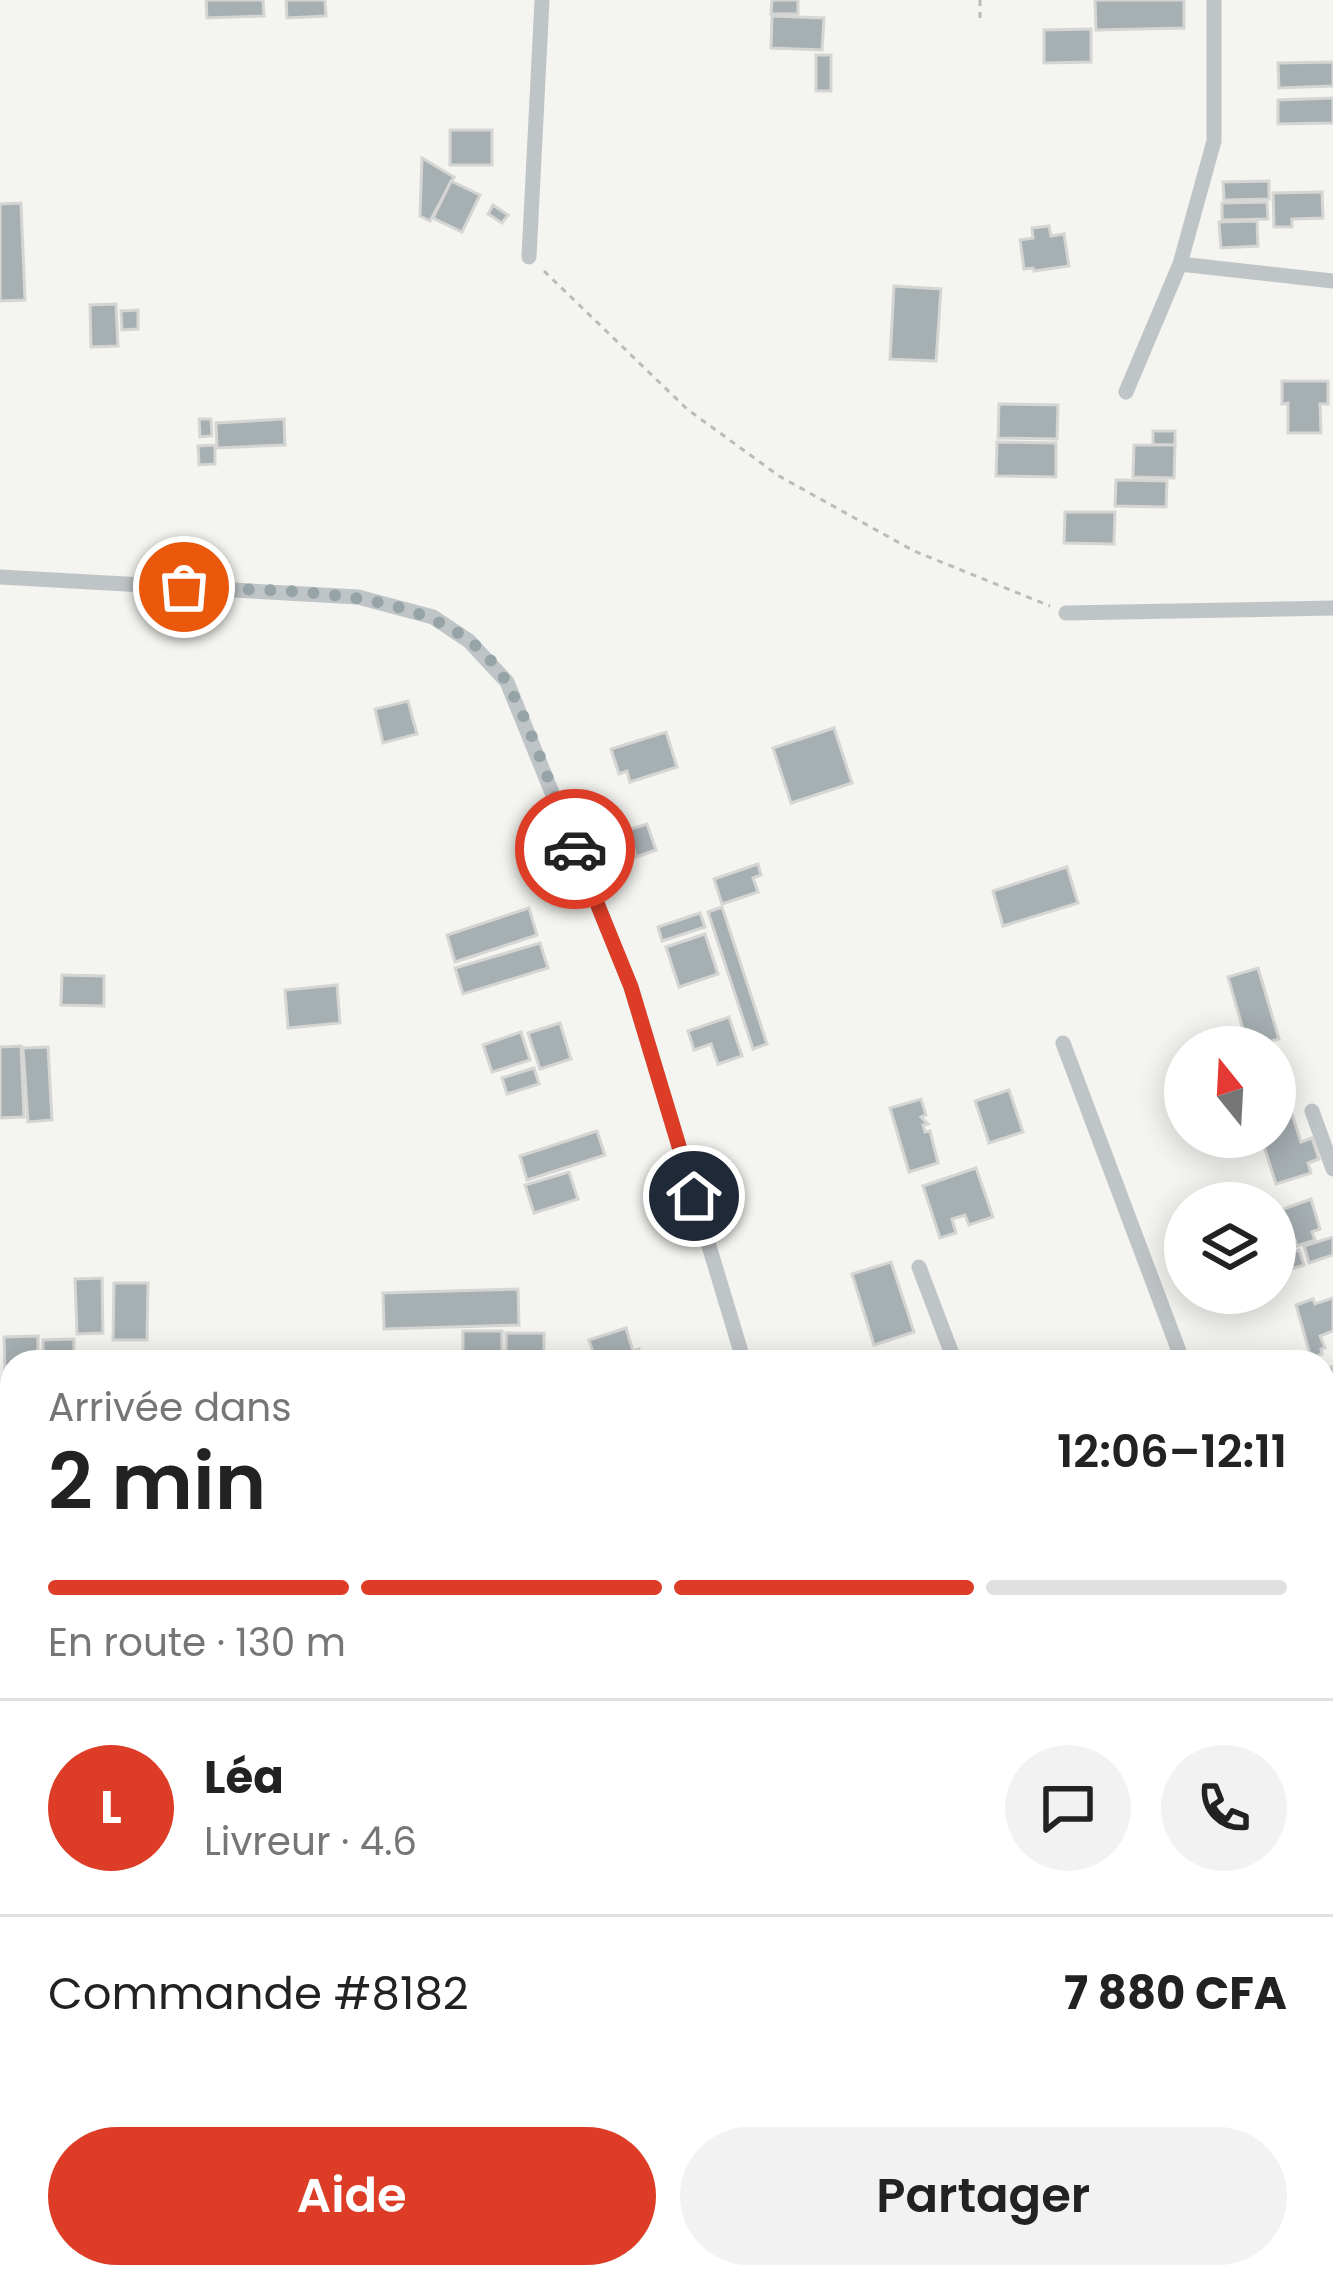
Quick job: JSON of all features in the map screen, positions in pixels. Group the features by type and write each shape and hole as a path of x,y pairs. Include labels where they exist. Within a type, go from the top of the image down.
{"street":[{"path":"530,257 542,0"},
{"path":"1126,392 1180,264 1214,141 1214,0"},
{"path":"1180,264 1333,281"},
{"path":"0,577 358,597 433,617 469,641 507,682 631,987 740,1350"},
{"path":"1066,613 1333,608"},
{"path":"1064,1043 1179,1350"},
{"path":"1312,1111 1333,1168"},
{"path":"919,1267 950,1350"}],"path":[{"path":"980,0 980,21"},
{"path":"530,257 687,410 779,476 914,551 1066,613"}],"building":[{"path":"206,0 263,0 264,16 207,18"},
{"path":"286,0 325,0 326,16 287,18"},
{"path":"772,0 798,0 798,14 771,14"},
{"path":"1095,0 1184,0 1184,28 1096,30"},
{"path":"772,16 824,18 822,50 771,48"},
{"path":"1091,29 1091,62 1044,63 1044,30"},
{"path":"816,55 831,55 831,91 816,91"},
{"path":"1333,62 1333,86 1279,88 1278,63"},
{"path":"1333,98 1333,123 1278,124 1278,100"},
{"path":"450,130 492,130 492,165 450,165"},
{"path":"422,158 454,177 430,221 420,216"},
{"path":"451,181 480,195 462,232 433,218"},
{"path":"1269,181 1269,199 1224,200 1223,182"},
{"path":"1322,192 1323,218 1292,219 1292,227 1274,227 1273,193"},
{"path":"1267,202 1268,219 1222,220 1222,203"},
{"path":"21,203 25,300 0,301 0,204"},
{"path":"493,205 508,215 502,223 488,214"},
{"path":"1257,221 1258,246 1221,248 1219,222"},
{"path":"1049,226 1051,236 1064,234 1069,266 1024,269 1020,240 1033,238 1032,228"},
{"path":"894,286 941,289 936,361 890,359"},
{"path":"116,304 118,346 91,347 90,305"},
{"path":"138,310 138,329 122,330 121,311"},
{"path":"1282,381 1328,381 1328,404 1320,404 1321,433 1288,433"},
{"path":"999,404 1058,405 1057,439 998,438"},
{"path":"199,419 211,419 212,436 200,437"},
{"path":"284,419 285,445 217,448 216,423"},
{"path":"1153,431 1175,431 1175,445 1153,445"},
{"path":"997,442 1056,443 1056,477 996,476"},
{"path":"215,445 215,464 199,465 198,446"},
{"path":"1134,445 1175,445 1174,478 1133,477"},
{"path":"1116,480 1167,481 1166,507 1115,506"},
{"path":"1065,512 1115,512 1114,544 1064,543"},
{"path":"408,701 417,734 383,743 375,709"},
{"path":"834,728 852,783 791,803 773,748"},
{"path":"666,732 677,767 630,782 627,771 619,774 611,749"},
{"path":"647,824 656,850 636,857 628,830"},
{"path":"758,864 761,875 753,878 758,892 722,904 714,879"},
{"path":"1067,867 1078,903 1003,926 993,891"},
{"path":"722,907 767,1044 753,1049 708,912"},
{"path":"529,908 537,935 455,962 447,935"},
{"path":"700,913 705,927 662,941 658,927"},
{"path":"705,934 718,974 679,987 666,947"},
{"path":"540,943 548,968 463,994 455,968"},
{"path":"1258,968 1275,1026 1242,1026 1228,977"},
{"path":"62,975 104,976 104,1006 61,1005"},
{"path":"337,985 340,1023 288,1028 285,990"},
{"path":"729,1017 742,1056 718,1064 711,1044 694,1050 688,1031"},
{"path":"560,1023 571,1059 540,1069 528,1033"},
{"path":"521,1032 530,1060 492,1072 483,1045"},
{"path":"21,1046 24,1117 0,1118 0,1047"},
{"path":"48,1047 52,1120 28,1122 23,1048"},
{"path":"534,1068 539,1084 507,1094 502,1078"},
{"path":"1009,1090 1023,1132 989,1143 975,1101"},
{"path":"921,1099 926,1115 921,1117 928,1124 923,1125 925,1132 930,1131 938,1163 909,1172 890,1108"},
{"path":"1296,1126 1301,1142 1312,1138 1319,1159 1308,1163 1311,1173 1275,1182 1268,1158 1296,1158"},
{"path":"597,1131 605,1155 527,1180 520,1156"},
{"path":"976,1168 993,1217 969,1225 965,1215 952,1219 956,1233 940,1238 923,1186"},
{"path":"569,1172 578,1199 534,1213 525,1185"},
{"path":"1311,1199 1320,1229 1312,1232 1315,1240 1297,1246 1296,1243 1296,1204"},
{"path":"1333,1237 1333,1255 1309,1263 1304,1246"},
{"path":"1296,1251 1304,1265 1296,1268"},
{"path":"891,1262 914,1332 874,1345 852,1274"},
{"path":"102,1278 103,1333 77,1334 75,1279"},
{"path":"114,1283 148,1283 147,1340 113,1340"},
{"path":"518,1289 519,1325 384,1329 383,1293"},
{"path":"1333,1298 1333,1331 1320,1336 1325,1348 1321,1350 1309,1350 1296,1305 1313,1299 1315,1304"},
{"path":"626,1328 633,1350 592,1350 589,1340"},
{"path":"463,1331 502,1331 502,1350 463,1350"},
{"path":"506,1333 544,1333 544,1350 506,1350"},
{"path":"38,1336 38,1350 4,1350 4,1337"},
{"path":"74,1339 74,1350 43,1350 43,1340"}],"way so far":[{"path":"184,587 358,597 433,617 469,641 507,682 575,849"}],"route":[{"path":"575,849 631,987 694,1196"}]}
